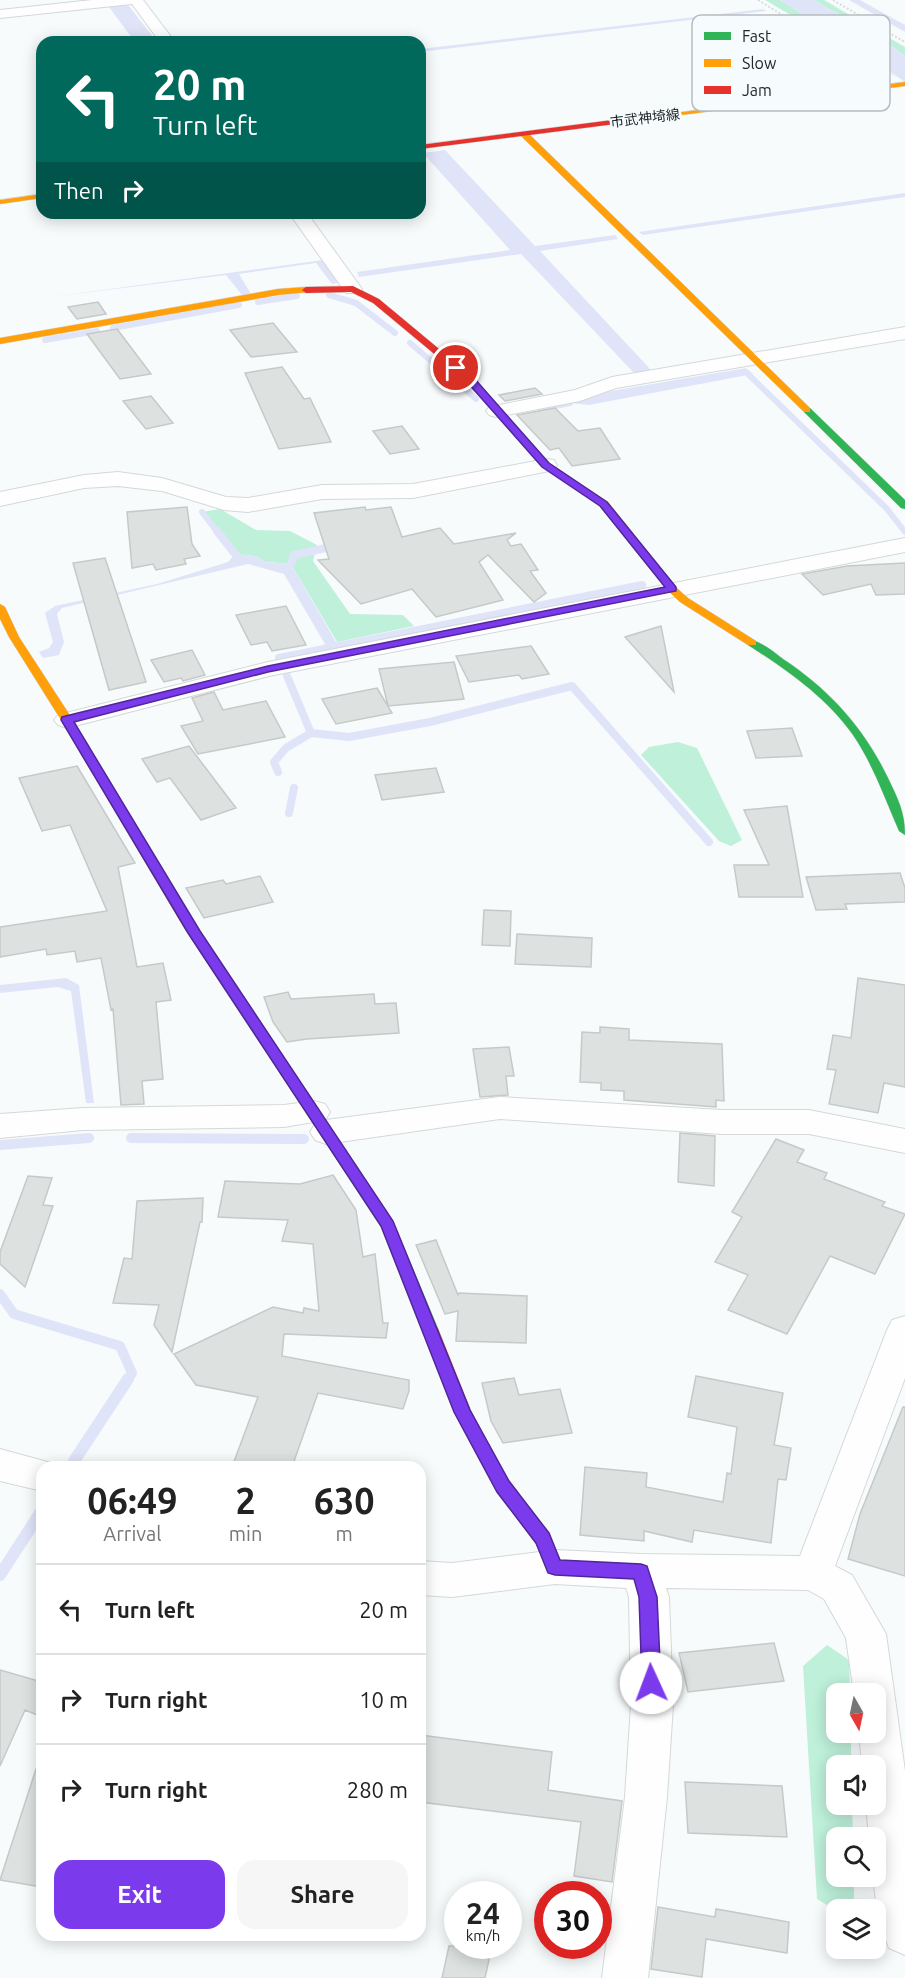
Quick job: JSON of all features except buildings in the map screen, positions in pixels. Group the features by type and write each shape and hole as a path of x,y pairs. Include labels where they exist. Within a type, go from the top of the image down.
{"street":[{"path":"0,14 134,0 163,36"},
{"name":"市武神埼線","path":"426,146 705,111"},
{"path":"524,134 756,358 905,506"},
{"path":"0,202 36,197"},
{"path":"302,219 353,289"},
{"path":"0,341 278,292 353,289 376,301 471,380 546,465 604,504 672,589 684,600 801,676 839,710 870,755 905,831"},
{"path":"496,411 580,395 612,383 905,333"},
{"path":"0,500 80,483 134,480 188,490 221,503 264,504 318,492 413,491 546,465"},
{"path":"67,720 268,669 905,545"},
{"path":"0,607 7,638 67,720 194,933 388,1225 463,1412 503,1486 542,1539 555,1567"},
{"path":"0,1126 83,1119 284,1116 320,1122 500,1108 723,1122 809,1122 905,1141"},
{"path":"813,1573 905,1330"},
{"path":"0,1465 36,1474"},
{"path":"426,1578 452,1580 555,1567 641,1571 813,1573 838,1587 866,1634 873,1683"},
{"path":"625,1978 646,1797 652,1705 648,1597 641,1571"},
{"path":"881,1743 900,1920 905,1932"}],"path":[{"path":"758,0 783,15"},
{"path":"833,0 859,15"},
{"path":"890,33 905,42"}],"green space":[{"path":"765,0 780,0 805,15 791,15"},
{"path":"814,0 824,0 850,15 839,15"},
{"path":"890,38 905,47 905,56 890,45"},
{"path":"220,509 256,530 290,531 317,545 313,561 350,614 403,615 414,626 337,642 291,564 266,562 255,556 235,554 202,512"},
{"path":"678,742 697,748 742,840 731,846 719,841 641,755 649,747"},
{"path":"827,1645 849,1660 850,1683 826,1683 826,1743 851,1743 851,1755 826,1755 826,1815 852,1815 853,1827 826,1827 826,1887 854,1887 854,1898 826,1899 826,1904 817,1899 803,1666"}],"water":[{"path":"109,0 129,6 152,36 131,36 109,7"},
{"path":"780,0 814,0 839,15 805,15"},
{"path":"849,0 860,0 887,15 875,15"},
{"path":"763,9 766,11 732,15 712,15"},
{"path":"692,17 692,20 426,51 426,48"},
{"path":"890,17 905,25 905,32 890,23"},
{"path":"890,45 905,56 905,82 890,72"},
{"path":"445,150 535,246 615,235 618,239 540,251 651,370 634,373 521,254 359,277 357,272 510,250 426,156 426,153"},
{"path":"905,193 905,197 643,235 639,232"},
{"path":"323,260 338,283 332,284 316,263 239,274 251,294 242,295 226,275 44,298"},
{"path":"746,368 753,374 589,405 570,403 611,391"},
{"path":"235,554 255,556 266,562 291,564 340,649 329,651 284,574 248,564 62,608 57,614 64,642 59,655 43,658 39,652 49,648 53,642 45,613 55,606 157,584 228,562"},
{"path":"66,978 79,985 94,1103 86,1103 71,991 58,987 0,993 0,985"}],"waterway":[{"path":"329,295 356,303 395,333"},
{"path":"258,302 297,296"},
{"path":"113,328 239,305"},
{"path":"45,340 97,331"},
{"path":"410,343 476,399"},
{"path":"749,375 887,509 905,532"},
{"path":"540,409 570,403"},
{"path":"202,512 218,533"},
{"path":"217,531 235,554"},
{"path":"291,564 294,555 335,546"},
{"path":"279,658 642,585"},
{"path":"287,676 311,733"},
{"path":"311,733 349,737 430,722 572,686 709,842"},
{"path":"278,772 274,762 286,748 311,733"},
{"path":"289,813 294,788"},
{"path":"0,1145 89,1138"},
{"path":"131,1138 304,1139"},
{"path":"0,1294 14,1314 120,1346 132,1373 127,1381"},
{"path":"74,1461 128,1379"},
{"path":"0,1575 36,1519"}],"traffic: fast":[{"path":"807,410 905,506"},
{"path":"752,643 782,662 837,708 859,736 872,759 905,831"},
{"path":"190,926 388,1225 431,1331"}],"traffic: slow":[{"path":"890,86 905,84"},
{"path":"620,121 697,111"},
{"path":"524,134 807,410"},
{"path":"0,202 36,197"},
{"path":"0,341 278,292 306,290"},
{"path":"495,408 546,465 604,504 672,589 684,600 752,643"},
{"path":"0,607 14,637 67,720 190,926"}],"traffic: jam":[{"path":"426,146 620,121"},
{"path":"306,290 353,289 376,301 471,380 495,408"},
{"path":"431,1331 463,1412 503,1487 542,1539 555,1567"}],"route":[{"path":"456,368 471,380 546,465 604,504 672,589 268,669 67,720 194,933 388,1225 463,1412 503,1486 542,1539 555,1567 641,1571 648,1597 651,1683"}]}
